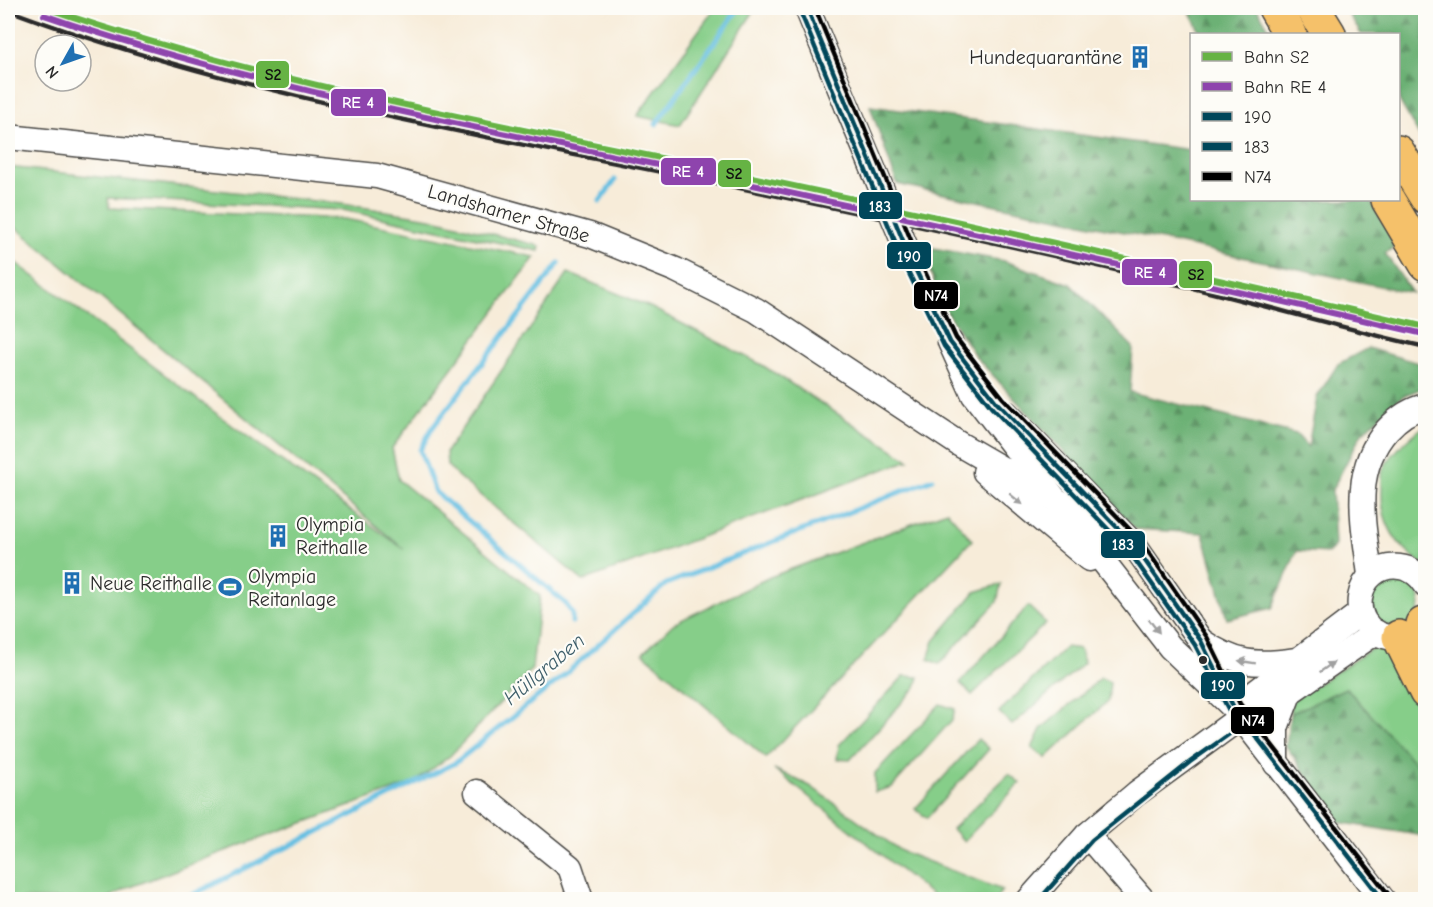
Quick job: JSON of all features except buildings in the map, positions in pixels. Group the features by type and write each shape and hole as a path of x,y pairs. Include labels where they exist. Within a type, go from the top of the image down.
{"highway":[{"path":"1275,8 1289,33"},
{"path":"1313,8 1328,33"},
{"path":"1400,155 1425,197"},
{"path":"1389,201 1425,264"},
{"path":"1410,629 1425,692"}],"street":[{"path":"807,8 911,260"},
{"name":"Landshamer Straße","path":"8,137 377,176 590,235 676,270 756,310 959,444 1134,545"},
{"path":"1237,712 1202,641 1134,545 1004,411 950,342 974,395 1170,647 1237,712 1383,900"},
{"path":"1370,575 1364,521 1363,478 1374,448 1395,422 1425,405"},
{"name":"Landshamer Straße","path":"959,444 992,480 1118,580"},
{"path":"1364,521 1393,566"},
{"path":"1360,613 1360,593 1370,575 1381,569 1393,566 1415,572 1425,585"},
{"path":"1360,613 1410,629"},
{"path":"1029,900 1088,836 1237,712 1248,698 1360,613"},
{"path":"1237,712 1257,715 1289,694 1410,629"},
{"path":"1202,641 1243,663 1268,664 1298,659"},
{"path":"1276,764 1276,728 1289,694"},
{"path":"477,792 570,867 581,900"},
{"path":"1088,836 1143,900"}],"green space":[{"path":"715,8 756,8 680,125 637,116"},
{"path":"1188,8 1257,8 1271,33 1200,33"},
{"path":"1345,8 1425,8 1425,146 1400,102 1400,33 1360,33"},
{"path":"870,106 1190,150 1190,201 1371,201 1397,246 1385,253 1412,293 897,184"},
{"name":"Olympia Reitanlage","path":"8,167 342,204 430,218 540,246 539,251 343,210 108,198 109,208 345,219 535,257 392,448 399,480 540,596 532,669 450,756 413,783 220,853 128,888 106,899 8,899 8,257 233,426 404,549 8,221"},
{"path":"922,246 1004,261 1070,284 1133,347 1130,392 1296,434 1308,447 1317,397 1338,364 1368,348 1425,365 1425,387 1403,396 1362,433 1332,490 1335,545 1329,553 1297,551 1272,608 1227,619 1203,533 1135,529 976,357 940,302"},
{"path":"568,273 650,307 762,365 909,460 583,581 456,475 447,465 446,452"},
{"path":"1425,426 1425,566 1406,551 1387,524 1382,502 1382,479 1383,470 1390,458"},
{"path":"947,511 972,540 766,758 643,653 673,624 770,577"},
{"path":"1390,577 1400,577 1413,584 1420,597 1420,607 1413,620 1400,627 1390,627 1381,623 1374,616 1370,607 1370,597 1374,588 1381,581"},
{"path":"1001,584 997,602 939,664 928,659 934,641 975,592"},
{"path":"1028,606 1046,623 972,695 960,683"},
{"path":"1376,646 1393,649 1406,664 1425,738 1425,774 1346,688 1290,714 1291,701"},
{"path":"1066,647 1080,649 1084,663 1012,725 999,712"},
{"path":"904,676 919,677 916,687 850,760 837,759 839,745"},
{"path":"1101,678 1110,682 1108,701 1046,758 1032,748 1041,729"},
{"path":"1346,688 1425,774 1425,836 1338,822 1286,746 1290,714"},
{"path":"940,704 955,709 952,720 892,787 875,792 875,773"},
{"path":"978,739 989,749 927,818 915,809"},
{"path":"774,769 810,786 901,851 1002,890 996,899 937,899"},
{"path":"1009,774 1020,783 964,841 952,829"}],"waterway":[{"path":"656,124 739,8"},
{"path":"600,201 615,180"},
{"path":"559,263 433,427 420,450 435,492 565,603 572,613 572,622"},
{"name":"Hüllgraben","path":"182,900 455,763 561,678 666,584 933,479"}],"railway":[{"path":"8,10 97,41 278,92 906,223 1214,293 1426,347"}],"rail line":[{"name":"S2","path":"46,8 125,34 204,56 365,96 873,203 1426,327"}],"transit line":[{"name":"190","path":"807,8 911,260 950,342 997,403 1134,545 1201,641 1234,708 1383,900"},
{"name":"N74","path":"815,8 918,257 956,338 1003,398 1140,540 1207,637 1240,704 1389,895"},
{"name":"183","path":"800,11 904,263 944,346 992,408 1128,550 1195,645 1235,722"},
{"path":"44,15 122,41 362,103 871,211 1424,334"},
{"name":"183","path":"1039,900 1092,840 1190,762 1245,723"}],"place":[{"name":"Hundequarantäne","path":"1140,57"},
{"name":"Olympia Reithalle","path":"278,536"},
{"name":"Neue Reithalle","path":"72,583"},
{"name":"Olympia Reitanlage","path":"230,587"}]}
